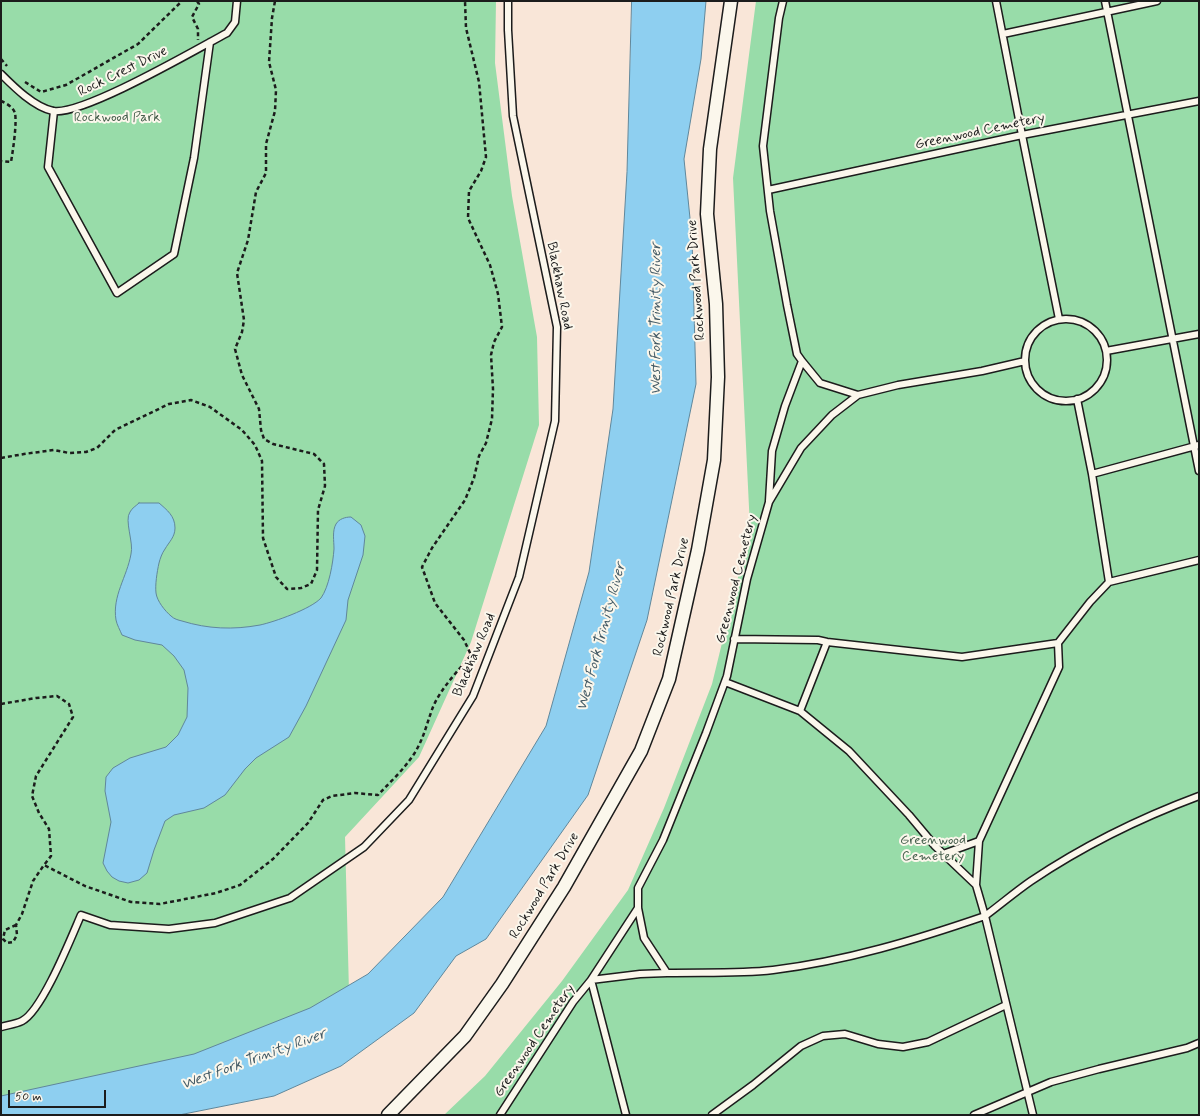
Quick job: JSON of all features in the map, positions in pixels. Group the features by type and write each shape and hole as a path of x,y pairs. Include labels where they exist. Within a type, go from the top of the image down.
{"street":[{"name":"Rockwood Park Drive","path":"388,1115 465,1036 502,984 560,894 641,751 669,679 698,550 714,460 718,377 716,304 707,214 711,143 731,1"}],"lane":[{"name":"Rock Crest Drive","path":"54,111 74,109 121,89 227,33 235,22 237,1"},
{"name":"Blackhaw Road","path":"1,1027 23,1020 34,1009 47,989 81,916 110,925 169,929 215,923 290,898 364,847 409,800 473,696 519,577 555,422 557,327 513,116 508,30 508,1"},
{"path":"783,1 779,18 763,146 770,211 787,306 797,354 802,361 820,383 858,396"},
{"path":"996,1 1059,319"},
{"path":"1105,1 1172,340 1197,446 1199,471"},
{"path":"1003,34 1157,1"},
{"path":"1,74 19,92 44,108 54,111 48,167 117,292 174,254 194,158 210,42"},
{"name":"Greenwood Cemetery","path":"768,190 1022,135 1199,101"},
{"path":"1059,319 1072,319 1089,326 1099,336 1106,351 1104,375 1096,387 1091,392 1077,399 1062,401 1043,394 1029,379 1024,361 1027,344 1034,333 1043,325 1059,319"},
{"path":"1106,351 1199,334"},
{"name":"Greenwood Cemetery","path":"667,973 644,938 638,908 638,888 663,840 727,676 747,579 769,502 772,451 785,406 802,361"},
{"name":"Greenwood Cemetery","path":"769,502 801,448 832,415 858,396 898,385 982,371 1024,361"},
{"path":"1077,399 1092,474 1109,582"},
{"path":"1092,474 1197,446"},
{"path":"1033,1115 985,916 976,885 979,841 1059,667 1058,643 1090,602 1109,582 1199,560"},
{"path":"734,639 818,640 962,657 1058,643"},
{"path":"800,711 826,642"},
{"path":"725,682 800,711 849,751 935,846 976,885"},
{"path":"667,973 772,970 813,964 889,947 985,916 1031,881 1080,852 1128,826 1199,796"},
{"path":"943,854 979,841"},
{"name":"Greenwood Cemetery","path":"500,1115 572,1002 591,980 638,908"},
{"name":"Greenwood Cemetery","path":"591,980 640,974 667,973"},
{"name":"Greenwood Cemetery","path":"591,980 626,1115"},
{"path":"712,1115 753,1085 801,1046 823,1036 845,1034 878,1044 903,1047 928,1042 1006,1005"},
{"path":"974,1115 1064,1078 1148,1056 1187,1048 1199,1042"}],"path":[{"path":"23,81 41,92 66,86 138,44 182,1"},
{"path":"197,1 199,4 192,17 198,29 198,48"},
{"path":"1,458 54,450 69,453 86,452 97,448 115,430 169,404 191,400 210,407 242,430 255,445 262,461 263,538 276,577 287,589 301,588 311,584 317,570 318,510 324,486 324,464 314,454 273,444 264,439 261,430 259,409 242,374 235,349 242,332 244,320 237,273 248,240 256,192 266,174 266,144 275,111 276,90 269,62 272,18 275,1"},
{"path":"44,865 85,886 131,902 160,904 216,893 240,885 273,860 308,823 323,800 332,796 355,793 378,795 404,766 419,746 433,707 445,688 471,655 464,640 435,603 422,567 432,548 465,500 474,478 479,456 486,443 492,420 493,389 491,355 494,342 502,327 498,294 490,265 468,218 469,191 481,171 486,157 479,82 466,28 465,1"},
{"path":"1,59 9,68"},
{"path":"1,101 8,104 15,112 11,162 1,161"},
{"path":"1,704 6,702 57,696 69,704 73,717 36,776 32,796 49,829 51,856 33,881 22,914 16,925 17,935 13,942 7,943 3,939 5,930 16,925"}],"green space":[{"name":"Rockwood Park","path":"1,1 496,1 495,63 512,196 537,337 539,425 471,642 419,757 345,837 349,992 261,1045 1,1101"},
{"name":"Greenwood Cemetery","path":"756,1 1199,1 1199,1115 444,1115 485,1076 562,981 628,890 664,808 712,684 750,528 733,178"}],"water":[{"name":"West Fork Trinity River","path":"632,1 706,1 701,59 684,159 692,238 696,384 647,620 588,795 486,939 456,956 414,1013 341,1066 274,1096 179,1115 1,1115 1,1096 194,1054 310,1008 368,974 443,897 546,726 589,572 613,409 627,172"},
{"path":"139,503 159,503 170,514 175,524 172,539 163,552 159,563 156,586 158,599 164,609 173,618 201,626 240,628 260,625 301,611 316,602 324,593 333,561 334,530 337,522 347,517 351,517 361,525 365,536 363,555 348,600 346,620 306,706 289,737 256,758 245,769 225,795 204,808 174,815 165,821 147,873 139,880 128,883 119,881 112,877 103,863 111,822 105,791 106,777 113,768 130,758 166,747 178,735 187,717 188,688 184,670 174,656 162,645 135,640 122,635 116,622 116,603 132,549 128,526 128,516 132,509"}]}
